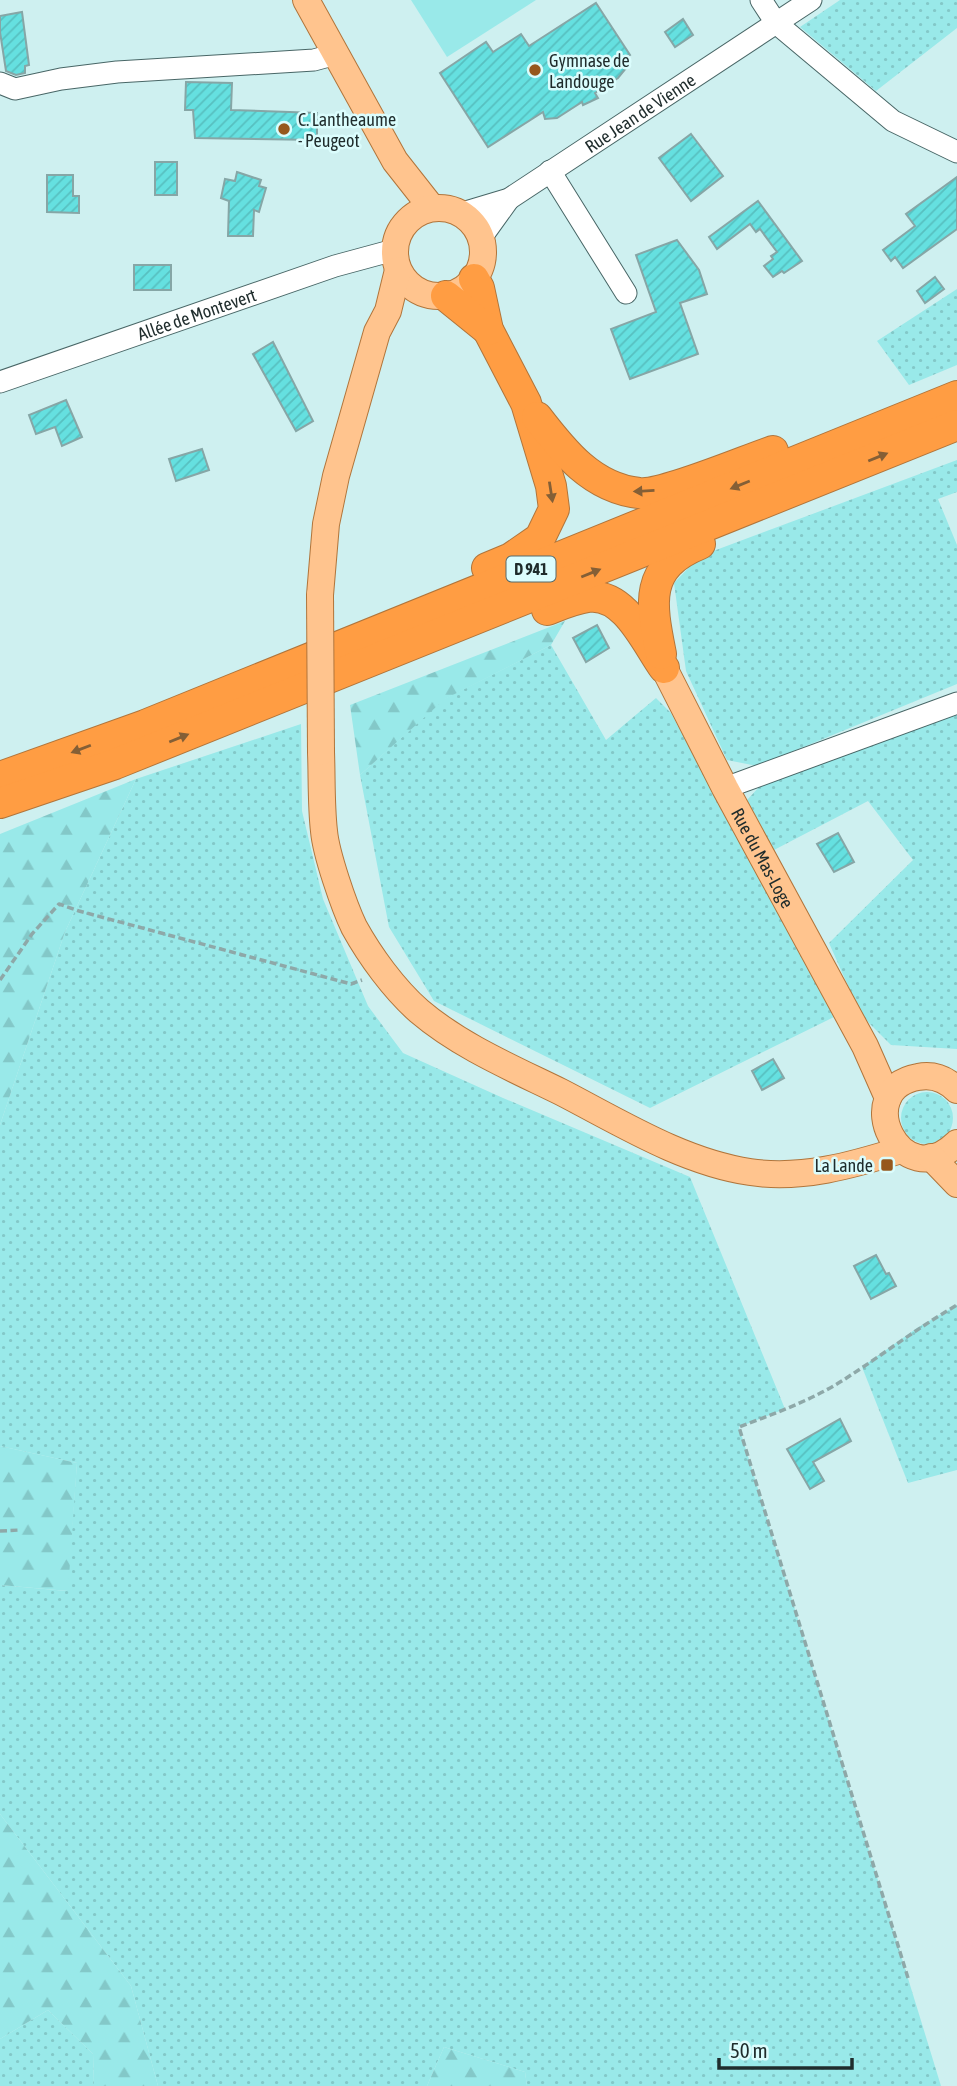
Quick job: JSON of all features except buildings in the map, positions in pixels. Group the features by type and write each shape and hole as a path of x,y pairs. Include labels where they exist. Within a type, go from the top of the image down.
{"highway":[{"path":"145,724 239,671 511,558 540,538 554,509 551,486 526,403 488,330 480,288 474,279"},
{"path":"438,296 488,330"},
{"name":"D 941","path":"0,777 145,724 957,396"},
{"path":"526,403 564,451 589,474 617,488 641,494 673,487 878,414 916,413"},
{"name":"D 941","path":"0,803 115,764 957,425"},
{"path":"664,668 652,608 656,583 668,563 692,547 762,519 815,483"},
{"path":"391,653 457,644 568,602 591,596 608,598 625,612 664,668"}],"main road":[{"path":"306,0 395,161 432,208"},
{"path":"395,161 404,224"},
{"path":"388,311 460,291 474,279 482,263 483,248 474,225 464,215 449,208 432,208 418,213 404,224 397,238 388,311 377,332 336,477 326,524 320,595 324,834 341,894 355,927 384,971 418,1010 458,1040 657,1140 714,1165 784,1174 822,1170 901,1150"},
{"path":"396,260 412,288 438,296"},
{"name":"Rue du Mas-Loge","path":"664,668 725,788 865,1046 888,1098"},
{"name":"Rue du Mas-Loge","path":"865,1046 912,1078"},
{"path":"957,1090 943,1079 934,1076 912,1078 897,1087 888,1098 885,1111 885,1125 891,1139 901,1150 916,1157 944,1154 957,1144"},
{"path":"864,1161 885,1125"},
{"path":"931,1157 957,1184"}],"street":[{"path":"761,0 776,23 893,121 957,152"},
{"name":"Rue Jean de Vienne","path":"464,215 509,199 811,0"},
{"path":"0,83 15,89 61,79 117,72 314,60 336,54"},
{"path":"550,171 626,293"},
{"path":"481,238 509,199"},
{"name":"Allée de Montevert","path":"0,382 335,266 396,260"},
{"path":"725,788 957,703"}],"path":[{"path":"0,980 32,934 59,904 351,984 384,971"},
{"path":"908,1978 739,1427 785,1409 847,1378 917,1328 957,1305"},
{"path":"0,1531 20,1530"}],"green space":[{"path":"411,0 536,0 447,57"},
{"path":"840,0 957,0 957,28 876,91 800,27"},
{"path":"957,289 957,365 909,385 877,341"},
{"path":"957,460 957,492 938,499 957,545 957,684 757,766 727,760 686,671 674,583 700,556"},
{"path":"565,621 551,645 445,699 360,775 350,705"},
{"path":"551,645 606,740 656,698 671,713 834,1017 650,1108 434,1001 389,927 360,775 444,699"},
{"path":"957,712 957,1049 891,1045 861,1015 829,943 913,860 868,801 774,850 747,800 760,786"},
{"path":"301,724 302,811 323,899 368,1006 403,1053 690,1177 785,1409 739,1427 941,2086 527,2086 525,2072 444,2047 427,2086 158,2086 131,1986 0,1814 0,1585 67,1591 77,1463 0,1446 0,1125 65,932 136,779"},
{"path":"136,779 65,932 0,1125 0,834"},
{"path":"927,1092 937,1094 945,1100 951,1108 951,1128 945,1136 937,1142 927,1144 917,1142 909,1136 903,1128 901,1118 903,1108 909,1100 917,1094"},
{"path":"957,1305 957,1470 908,1483 862,1367 917,1328"},
{"path":"0,1446 77,1463 68,1591 0,1585"},
{"path":"0,1814 131,1986 158,2086 94,2086 93,2054 48,2010 0,2039"},
{"path":"48,2010 93,2054 94,2086 0,2086 0,2039"},
{"path":"444,2047 525,2072 527,2086 427,2086"}],"place":[{"name":"Gymnase de Landouge","path":"535,70"},
{"name":"C. Lantheaume - Peugeot","path":"284,129"},
{"name":"La Lande","path":"887,1165"}]}
